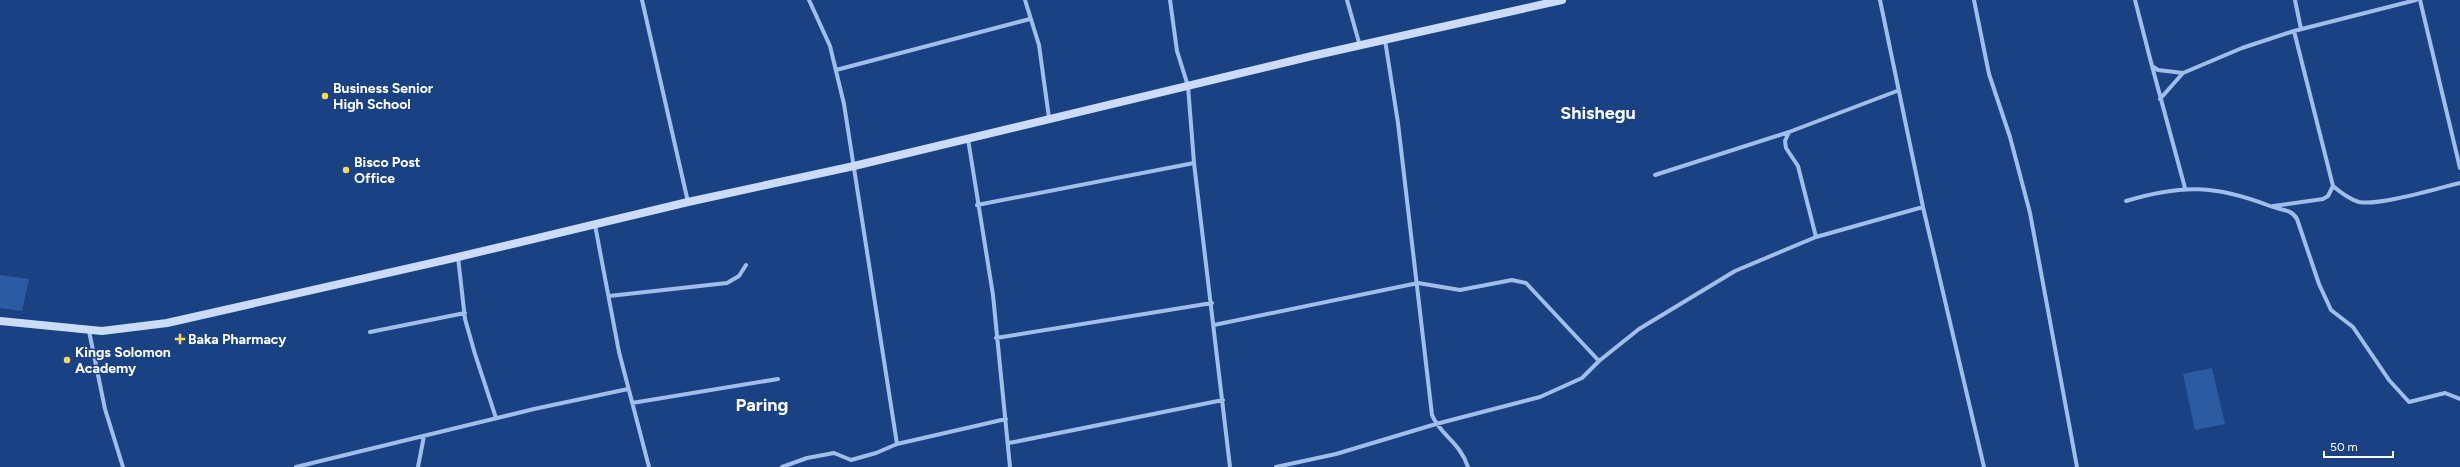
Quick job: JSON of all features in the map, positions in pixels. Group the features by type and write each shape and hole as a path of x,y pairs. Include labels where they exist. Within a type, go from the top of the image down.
{"main road":[{"path":"0,321 89,331 123,330 166,323 458,258 688,202 854,166 1049,118 1562,0"}],"street":[{"path":"642,0 688,202"},
{"path":"809,0 830,46 844,104 897,444"},
{"path":"1025,0 1030,19 1040,45 1049,118"},
{"path":"1170,0 1177,51 1188,86 1194,163 1212,303 1230,467"},
{"path":"1347,0 1360,46"},
{"path":"1880,0 1897,91 1984,467"},
{"path":"1974,0 1989,74 2010,137 2030,213 2077,467"},
{"path":"2135,0 2185,188"},
{"path":"2295,0 2301,29"},
{"path":"2160,98 2183,73 2242,48 2301,29 2416,0"},
{"path":"2420,0 2460,168"},
{"path":"836,70 1030,19"},
{"path":"2294,31 2333,186 2349,198 2361,202 2380,201 2460,183"},
{"path":"1385,40 1398,123 1418,283 1425,364 1432,415 1436,424 1457,444 1468,467"},
{"path":"2152,66 2158,70 2183,73"},
{"path":"1655,175 1789,132 1897,91"},
{"path":"1789,132 1785,141 1786,148 1798,166 1816,238"},
{"path":"968,138 977,205 993,295 996,338 1009,443 1010,467"},
{"path":"977,205 1194,163"},
{"path":"2271,207 2323,198 2328,196 2333,186"},
{"path":"2126,201 2152,193 2185,188 2250,198 2294,215 2318,284 2331,310 2353,327 2389,380 2409,402 2444,393 2460,399"},
{"path":"1276,467 1336,454 1436,424 1540,397 1582,378 1599,361 1639,330 1735,271 1816,238 1923,207"},
{"path":"595,225 628,389 649,467"},
{"path":"458,258 463,286 464,313 475,354 496,418"},
{"path":"609,296 727,283 739,276 746,265"},
{"path":"1214,325 1418,283 1460,290 1512,280 1526,282 1599,361"},
{"path":"996,338 1212,303"},
{"path":"370,332 464,313"},
{"path":"89,331 105,409 123,467"},
{"path":"632,403 778,379"},
{"path":"296,467 496,418 628,389"},
{"path":"1009,443 1223,400"},
{"path":"782,467 807,458 834,453 851,460 876,453 897,444 1006,419"},
{"path":"418,467 424,436"}],"shaded area":[{"path":"0,275 29,279 22,311 0,308"},
{"path":"2212,368 2225,424 2195,430 2183,374"}],"place":[{"name":"Business Senior High School","path":"325,96"},
{"name":"Bisco Post Office","path":"346,170"},
{"name":"Baka Pharmacy","path":"180,339"},
{"name":"Kings Solomon Academy","path":"67,360"}],"district":[{"name":"Shishegu","path":"1598,113"},
{"name":"Paring","path":"762,405"}]}
